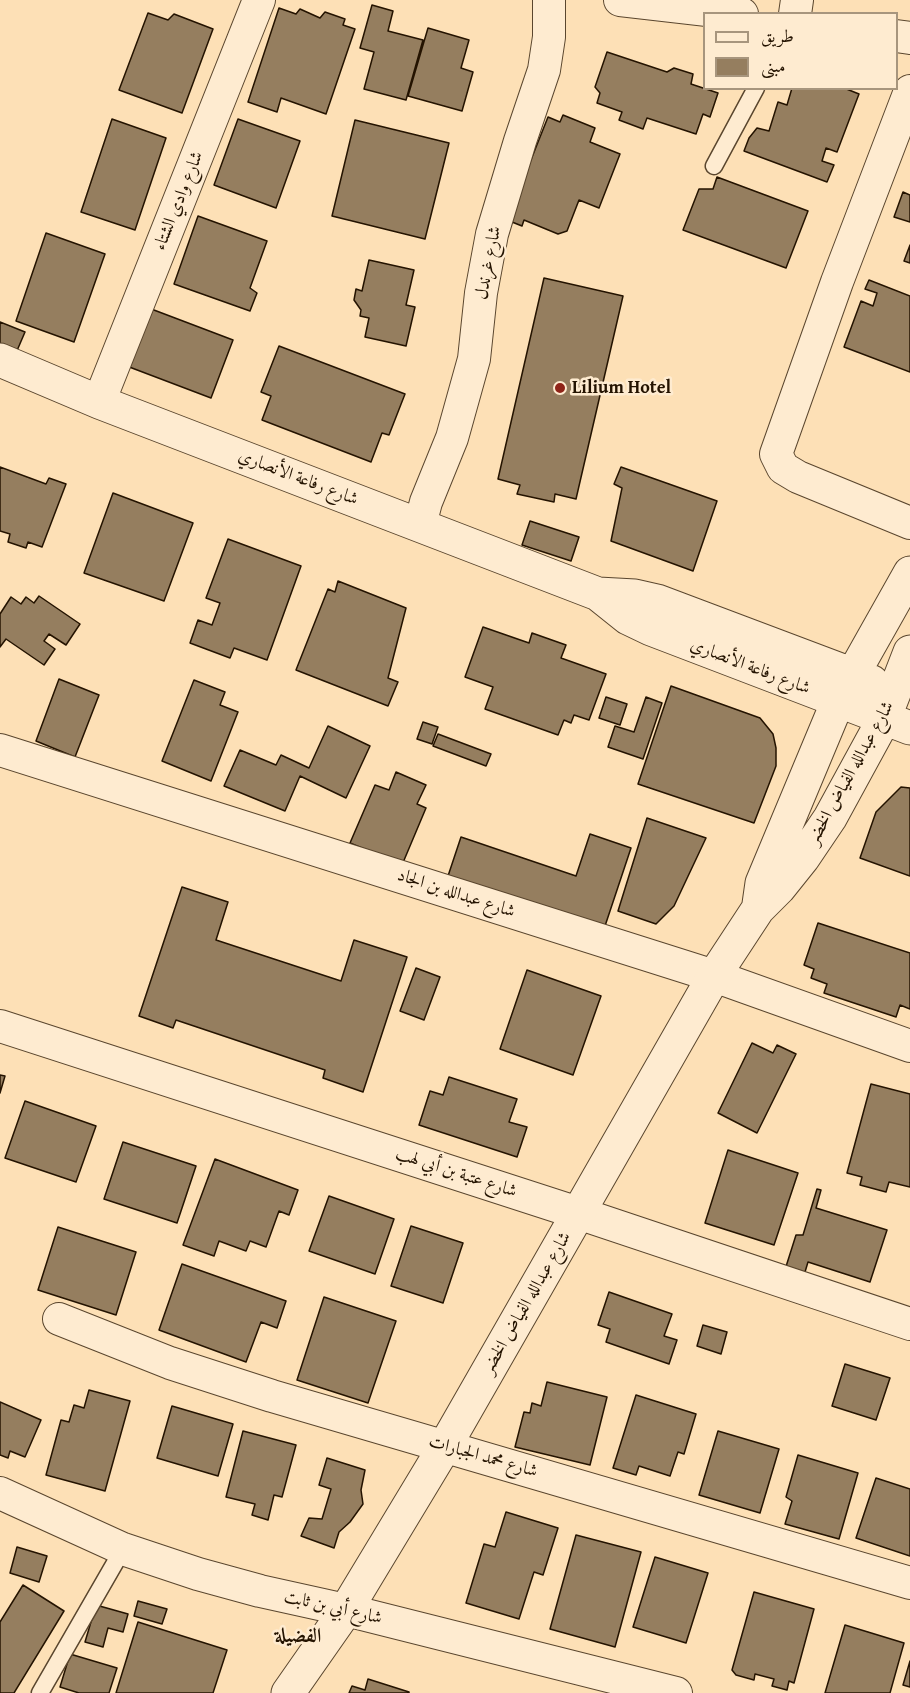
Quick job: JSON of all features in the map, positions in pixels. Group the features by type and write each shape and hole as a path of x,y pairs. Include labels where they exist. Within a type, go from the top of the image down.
{"street":[{"name":"شارع وادي الشتاء","path":"99,402 259,0"},
{"name":"شارع غرندل","path":"420,525 426,502 452,438 474,359 492,234 544,70 549,37 549,0"},
{"path":"620,0 725,12"},
{"path":"910,91 833,293 776,454 783,468 798,477 910,523"},
{"name":"شارع رفاعة الأنصاري","path":"0,360 99,402 598,594 628,618 651,628 845,688 900,708"},
{"name":"شارع عبدالله الفياض الخضر","path":"758,909 762,883 845,688 910,573"},
{"name":"شارع عبدالله الفياض الخضر","path":"288,1693 346,1610 446,1446 714,976 758,909 779,888 803,858 900,708 910,652"},
{"name":"شارع عبدالله بن الجاد","path":"0,750 714,976 910,1046"},
{"name":"شارع عتبة بن أبي لهب","path":"0,1026 578,1213 910,1324"},
{"name":"شارع محمد الجبارات","path":"59,1319 181,1366 272,1396 910,1583"},
{"name":"شارع أبي بن ثابت","path":"0,1493 123,1549 198,1574 676,1693"}],"lane":[{"path":"714,166 755,90"},
{"path":"40,1693 123,1549"}],"building":[{"path":"372,5 393,11 388,31 423,40 406,100 364,89 374,52 360,48"},
{"path":"279,8 296,14 300,9 320,18 325,12 345,19 343,25 355,29 326,114 281,98 277,112 248,102"},
{"path":"148,13 168,20 174,14 213,29 182,113 119,90"},
{"path":"428,28 469,40 461,68 473,72 462,111 408,96"},
{"path":"607,52 667,72 674,68 693,74 691,84 703,90 718,93 710,117 703,114 696,134 647,118 643,129 619,120 622,112 597,103 600,93 595,87"},
{"path":"791,90 849,90 859,94 837,152 826,148 822,161 834,165 827,182 744,151 749,138 757,128 769,131 778,102 787,105"},
{"path":"563,115 595,128 590,142 620,154 599,208 579,200 567,231 558,234 524,220 522,226 507,220 548,117 560,122"},
{"path":"112,119 166,138 135,230 81,212"},
{"path":"238,119 300,141 276,208 214,185"},
{"path":"355,120 449,143 425,239 332,216"},
{"path":"717,177 808,211 786,268 683,230 699,189 713,189"},
{"path":"903,192 910,195 910,222 894,217"},
{"path":"198,216 267,241 250,288 257,293 250,311 174,284"},
{"path":"46,233 105,254 74,342 16,321"},
{"path":"910,245 910,263 904,261"},
{"path":"369,260 414,270 406,305 415,307 406,346 365,337 369,318 360,316 361,310 354,300 356,289 362,291"},
{"name":"Lilium Hotel","path":"544,278 623,296 576,499 555,494 554,502 517,494 520,485 498,479"},
{"path":"869,280 910,296 910,372 844,347 861,301 873,306 877,293 865,289"},
{"path":"146,307 233,340 211,398 124,365"},
{"path":"0,322 25,332 16,353 0,347"},
{"path":"279,346 405,394 389,435 382,433 371,462 262,420 271,396 261,392"},
{"path":"0,467 46,484 49,478 66,484 42,547 28,542 26,548 8,542 10,534 0,531"},
{"path":"621,467 717,501 693,571 611,541 622,488 614,484"},
{"path":"113,493 193,523 164,601 84,573"},
{"path":"530,521 579,537 571,561 522,545"},
{"path":"228,539 301,566 267,660 234,648 230,658 190,643 198,620 212,625 220,603 206,598"},
{"path":"338,581 406,608 388,678 398,682 388,706 296,670 328,589 335,592"},
{"path":"39,596 80,624 66,645 49,634 44,641 55,649 44,665 6,639 0,647 0,614 11,597 21,604 26,597 34,603"},
{"path":"483,627 529,643 532,633 566,645 561,658 606,674 589,720 574,715 571,723 564,720 558,735 485,709 493,687 465,677"},
{"path":"59,679 99,695 75,757 36,741"},
{"path":"194,680 225,692 220,705 238,712 211,781 162,761"},
{"path":"671,686 760,718 773,734 776,766 754,823 638,784"},
{"path":"606,697 627,704 620,725 599,718"},
{"path":"646,697 662,703 643,759 608,747 615,726 634,732"},
{"path":"423,722 438,727 432,744 417,739"},
{"path":"328,726 370,746 346,798 300,776 285,811 224,786 240,750 276,765 281,755 309,768"},
{"path":"438,734 491,754 486,766 433,746"},
{"path":"396,772 426,785 417,804 426,808 402,865 350,843 375,785 389,790"},
{"path":"901,787 910,788 910,876 860,858 876,812"},
{"path":"647,818 706,838 674,906 656,924 618,911"},
{"path":"590,834 631,848 603,932 447,879 461,837 576,876"},
{"path":"182,887 228,902 216,940 341,981 354,940 407,957 363,1092 323,1078 325,1070 176,1020 173,1028 139,1016"},
{"path":"818,923 910,953 910,1009 900,1005 896,1017 824,993 827,984 811,978 814,969 804,965"},
{"path":"416,968 440,977 424,1020 400,1011"},
{"path":"527,970 601,996 573,1075 500,1049"},
{"path":"752,1043 773,1053 777,1045 796,1054 757,1133 718,1113"},
{"path":"0,1075 5,1076 0,1093"},
{"path":"449,1077 517,1099 509,1122 527,1127 517,1157 419,1125 430,1091 443,1095"},
{"path":"871,1084 910,1094 910,1187 889,1182 886,1192 860,1185 862,1177 847,1173"},
{"path":"25,1101 96,1126 76,1182 5,1158"},
{"path":"123,1142 196,1166 177,1223 104,1199"},
{"path":"728,1150 798,1173 774,1245 705,1223"},
{"path":"215,1159 298,1190 289,1215 279,1211 266,1247 250,1241 246,1251 219,1241 214,1256 183,1245"},
{"path":"817,1189 821,1190 816,1208 887,1230 870,1282 808,1262 802,1282 783,1276 796,1235 803,1235"},
{"path":"329,1196 394,1219 375,1274 309,1251"},
{"path":"411,1226 463,1243 443,1303 391,1286"},
{"path":"58,1227 136,1252 116,1315 38,1290"},
{"path":"182,1264 286,1301 277,1328 261,1322 246,1362 159,1330"},
{"path":"609,1292 672,1314 664,1336 677,1340 669,1364 606,1342 610,1329 598,1325"},
{"path":"324,1297 396,1321 368,1403 297,1380"},
{"path":"703,1325 727,1332 721,1354 697,1346"},
{"path":"845,1364 890,1378 876,1420 832,1406"},
{"path":"547,1382 607,1397 590,1465 515,1447 524,1412 530,1413 532,1403 541,1406"},
{"path":"89,1390 130,1401 105,1491 46,1475 61,1420 69,1422 74,1405 84,1408"},
{"path":"636,1395 696,1414 684,1454 678,1452 670,1476 639,1466 636,1475 613,1468"},
{"path":"0,1402 41,1420 25,1457 10,1451 8,1458 0,1455"},
{"path":"172,1406 233,1424 218,1476 157,1458"},
{"path":"243,1431 296,1445 282,1497 274,1495 268,1520 252,1515 255,1504 226,1497"},
{"path":"718,1431 779,1449 760,1513 699,1495"},
{"path":"798,1455 858,1473 839,1539 785,1524 792,1501 786,1497"},
{"path":"327,1458 365,1470 361,1490 363,1504 350,1522 339,1532 334,1548 301,1536 309,1518 322,1519 331,1489 319,1485"},
{"path":"876,1478 910,1489 910,1556 856,1538"},
{"path":"506,1512 558,1528 543,1575 534,1572 519,1619 466,1603 484,1544 495,1547"},
{"path":"576,1535 641,1552 615,1647 550,1629"},
{"path":"17,1547 47,1556 39,1582 10,1573"},
{"path":"655,1557 708,1573 686,1643 633,1627"},
{"path":"23,1585 64,1611 14,1693 0,1693 0,1622"},
{"path":"754,1592 814,1609 794,1683 789,1681 787,1690 772,1686 774,1679 755,1674 754,1680 736,1675 732,1670"},
{"path":"138,1601 167,1609 162,1624 134,1616"},
{"path":"96,1605 128,1614 123,1632 108,1628 103,1647 85,1642"},
{"path":"138,1622 227,1650 213,1693 116,1693"},
{"path":"845,1625 904,1643 890,1693 825,1693"},
{"path":"70,1654 117,1668 109,1693 79,1693 60,1687"},
{"path":"910,1661 910,1687 903,1685"},
{"path":"368,1679 409,1693 349,1693 352,1686 365,1690"}],"place":[{"name":"Lilium Hotel","path":"560,388"}],"district":[{"name":"الفضيلة","path":"298,1637"}]}
